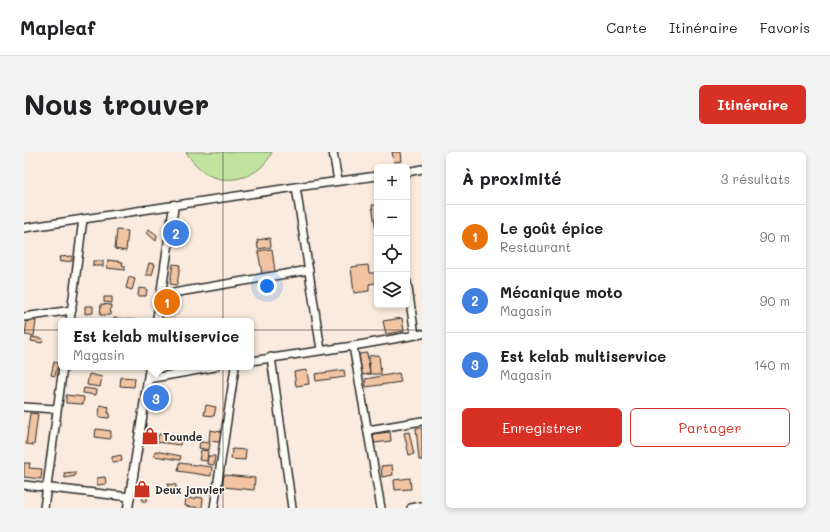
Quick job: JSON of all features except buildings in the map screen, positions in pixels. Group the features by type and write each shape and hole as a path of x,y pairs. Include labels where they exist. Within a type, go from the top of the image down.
{"street":[{"path":"333,152 338,181"},
{"path":"410,171 422,169"},
{"path":"24,228 374,176"},
{"path":"296,187 321,350"},
{"path":"157,318 174,205"},
{"path":"71,318 83,219"},
{"path":"161,295 308,270"},
{"path":"254,360 353,346 418,334 410,296"},
{"path":"24,317 72,310"},
{"path":"353,346 381,508"},
{"path":"271,357 292,508"},
{"path":"44,508 56,409 62,370"},
{"path":"128,508 150,370"},
{"path":"148,379 198,370"},
{"path":"214,508 235,370"},
{"path":"24,407 56,409"},
{"path":"368,430 422,421"},
{"path":"24,485 130,497"},
{"path":"411,508 422,506"}],"green space":[{"path":"186,152 272,152 267,161 252,173 243,177 223,179 205,173 194,163"}],"place":[{"name":"Mécanique moto","path":"176,233"},
{"name":"Le goût épice","path":"167,302"},
{"name":"Est kelab multiservice","path":"156,398"},
{"name":"Tounde","path":"150,436"},
{"name":"Deux janvier","path":"142,489"}]}
